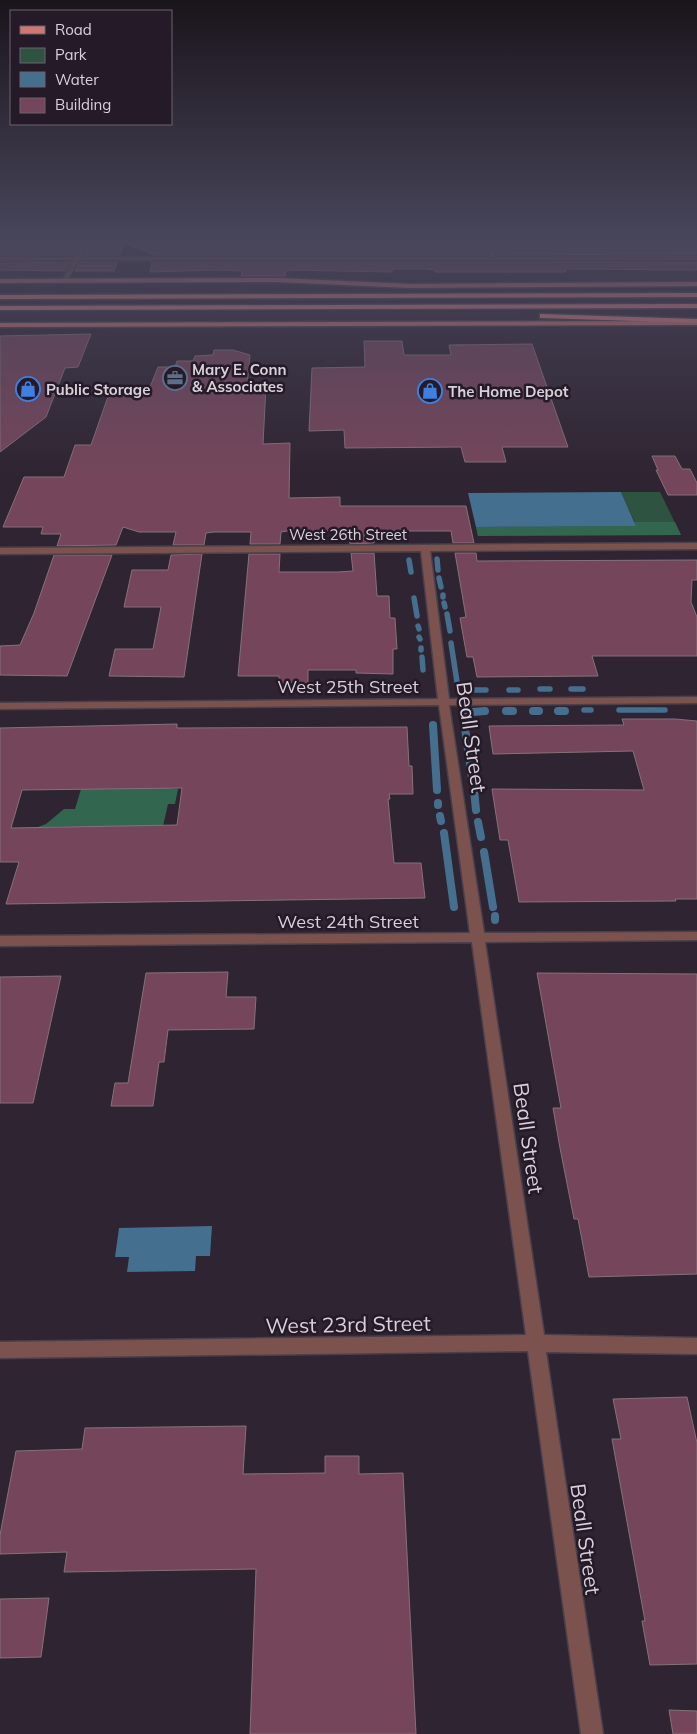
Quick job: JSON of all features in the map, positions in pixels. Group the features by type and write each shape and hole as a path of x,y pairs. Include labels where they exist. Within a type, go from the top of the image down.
{"highway":[{"path":"493,315 697,322"}],"main road":[{"path":"0,324 697,322"}],"street":[{"name":"West 26th Street","path":"0,551 697,546"},
{"name":"Beall Street","path":"425,548 444,703 592,1734"},
{"name":"West 25th Street","path":"0,706 697,700"},
{"name":"West 24th Street","path":"0,941 697,936"},
{"name":"West 23rd Street","path":"0,1350 535,1343 697,1346"}],"green space":[{"path":"621,492 660,492 681,535 478,536 476,527 636,525"},
{"path":"634,522 675,522 681,535 478,536 476,527 636,526"},
{"path":"81,789 178,789 175,804 168,804 163,826 38,827 46,824 64,809 75,809"}],"water":[{"path":"621,492 636,526 476,527 468,493"},
{"path":"212,1226 210,1256 196,1256 195,1271 127,1272 129,1257 115,1257 119,1228"}],"building":[{"name":"Public Storage","path":"91,334 78,367 65,368 46,417 0,452 0,336"},
{"name":"The Home Depot","path":"364,341 402,341 404,355 451,355 449,345 532,344 568,447 502,447 506,462 465,462 461,447 345,448 344,430 309,431 312,368 365,367"},
{"path":"214,350 233,350 250,355 247,386 266,386 263,444 290,443 289,498 340,497 340,506 466,506 474,543 453,543 451,531 373,531 374,543 350,544 349,533 342,533 342,531 287,531 281,532 280,544 250,544 251,532 214,532 206,533 204,545 173,545 176,532 139,532 123,527 116,545 57,546 61,534 41,534 43,527 3,527 24,477 64,477 75,445 91,445 111,388 150,387 158,367 175,367 177,361 193,361 195,356 213,355"},
{"path":"652,456 675,456 682,469 690,469 697,483 697,495 668,495 656,470 658,470"},
{"path":"351,553 374,553 377,596 389,596 390,618 395,618 397,649 393,649 393,674 356,673 356,670 308,670 308,683 279,683 279,676 238,676 249,554 280,554 279,572 338,572 353,571"},
{"path":"455,553 476,553 477,561 697,560 697,580 692,580 691,602 697,617 697,656 592,656 598,676 477,677 473,657 467,657 460,618 466,617"},
{"path":"202,554 184,677 109,676 115,649 153,649 161,607 124,607 132,570 168,570 171,555"},
{"path":"54,555 112,555 67,676 0,675 0,646 20,645 34,613"},
{"path":"622,719 697,721 697,899 675,899 676,901 519,902 508,840 500,840 492,789 644,790 633,751 493,754 489,726 624,725"},
{"path":"177,724 177,728 407,727 409,766 412,766 413,794 389,794 394,863 421,863 425,898 6,904 19,862 0,862 0,728","holes":["182,788 177,825 11,828 22,790"]},
{"path":"228,972 226,997 256,997 254,1029 168,1030 164,1062 159,1062 153,1106 111,1106 115,1083 128,1083 146,973"},
{"path":"537,973 697,974 697,1274 589,1277 578,1219 574,1219 553,1108 561,1108"},
{"path":"61,976 33,1103 0,1103 0,977"},
{"path":"687,1397 697,1443 697,1664 650,1665 642,1621 645,1621 612,1439 621,1439 613,1399"},
{"path":"246,1426 243,1474 325,1473 325,1456 359,1456 359,1474 403,1473 416,1734 250,1734 256,1569 64,1572 67,1552 0,1554 0,1535 16,1451 82,1449 85,1428"},
{"path":"49,1598 41,1657 0,1658 0,1599"},
{"path":"669,1710 697,1711 697,1734 673,1734"}],"waterway":[{"path":"437,559 438,570"},
{"path":"409,560 411,572"},
{"path":"439,578 441,587"},
{"path":"414,598 417,616"},
{"path":"444,603 445,607"},
{"path":"447,614 450,631"},
{"path":"451,643 457,682"},
{"path":"422,657 423,670"},
{"path":"540,689 550,689"},
{"path":"571,689 583,689"},
{"path":"471,690 486,690"},
{"path":"509,690 518,690"},
{"path":"584,710 591,710"},
{"path":"619,710 665,710"},
{"path":"473,712 485,711 479,712"},
{"path":"506,711 513,711"},
{"path":"533,711 539,711"},
{"path":"558,711 565,711"},
{"path":"463,714 472,778"},
{"path":"433,725 437,790"},
{"path":"474,790 476,810"},
{"path":"440,816 441,821"},
{"path":"478,822 481,837"},
{"path":"444,833 454,907"},
{"path":"484,852 493,907"}],"place":[{"name":"Mary E. Conn & Associates","path":"175,378"},
{"name":"Public Storage","path":"28,389"},
{"name":"The Home Depot","path":"430,391"}]}
